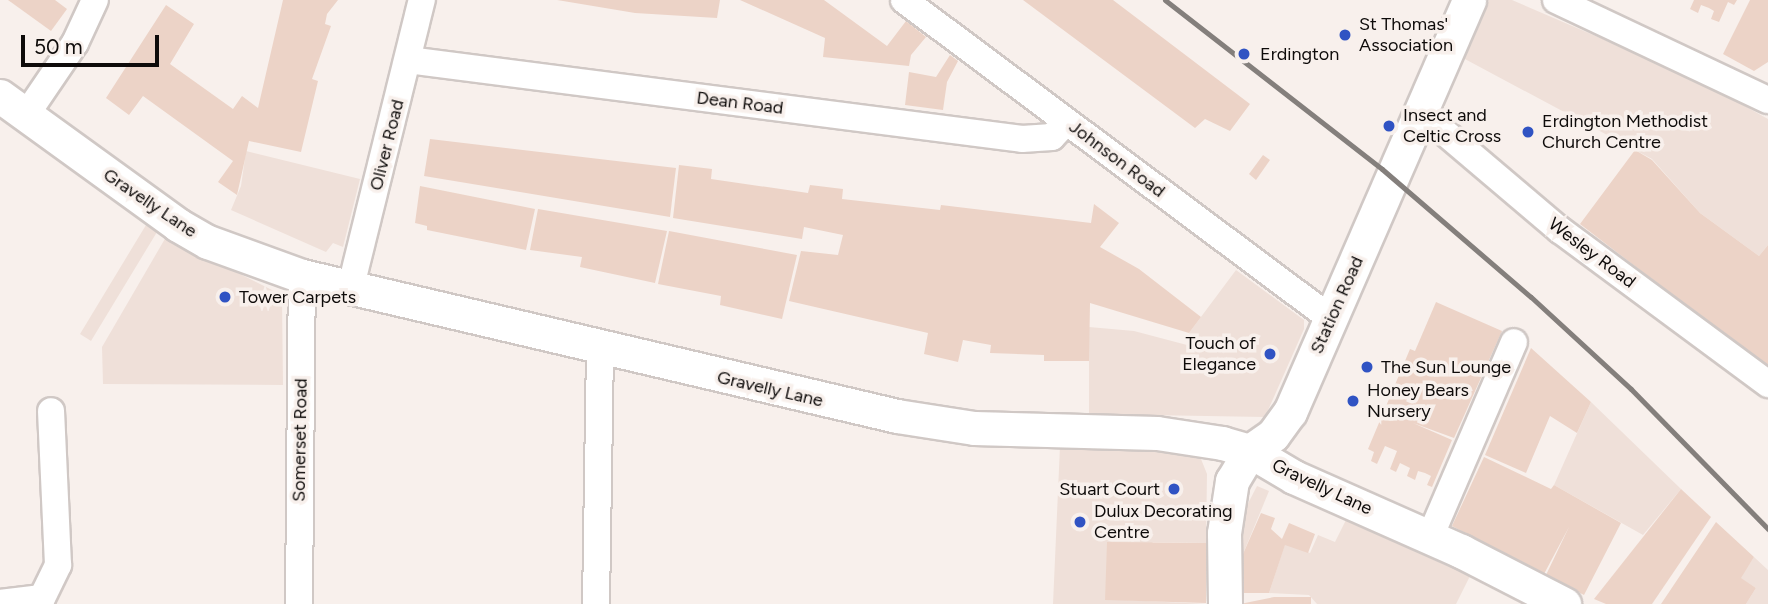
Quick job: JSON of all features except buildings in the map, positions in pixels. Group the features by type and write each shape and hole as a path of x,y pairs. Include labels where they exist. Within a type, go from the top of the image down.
{"main road":[{"name":"Station Road","path":"1224,604 1224,533 1232,481 1250,451 1273,435 1290,412 1423,114 1469,0"},
{"name":"Gravelly Lane","path":"13,106 178,225 208,242 302,276 600,350 861,410 963,427 1157,433 1250,451 1294,477 1430,537 1564,604"}],"street":[{"path":"13,106 75,43 95,0"},
{"name":"Oliver Road","path":"351,290 422,0"},
{"name":"Johnson Road","path":"904,0 1330,318"},
{"path":"1556,0 1765,94"},
{"name":"Dean Road","path":"408,60 1022,139 1052,137 1066,122"},
{"name":"Wesley Road","path":"1423,114 1560,230 1768,384"},
{"name":"Somerset Road","path":"299,604 302,276"},
{"path":"1430,537 1514,342"},
{"path":"596,604 600,350"},
{"path":"0,603 42,598 58,565 51,411"}],"shaded area":[{"path":"8,0 55,0 67,9 51,31"},
{"path":"283,0 338,0 327,14 325,24 331,26 312,79 318,81 301,152 249,141 237,195 218,182 233,161 143,96 129,115 106,98 166,5 194,24 170,64 233,109 242,96 258,108"},
{"path":"557,0 720,0 717,18 635,13"},
{"path":"740,0 824,0 887,46 906,21 926,37 911,55 909,66 823,57 825,38"},
{"path":"1023,0 1113,0 1250,104 1230,131 1205,119 1195,128"},
{"path":"1489,0 1512,0 1698,80 1768,119 1768,245 1759,256 1700,213 1652,159 1463,58"},
{"path":"1694,0 1737,0 1734,5 1728,2 1719,22 1711,19 1714,11 1709,8 1701,5 1698,13 1690,9"},
{"path":"1750,0 1768,0 1768,62 1754,71 1723,54"},
{"path":"950,55 958,61 947,82 943,110 905,105 909,72 936,77"},
{"path":"430,139 676,168 670,217 424,176"},
{"path":"1635,150 1652,160 1700,213 1759,256 1768,245 1768,368 1580,224"},
{"path":"246,151 360,179 343,247 333,243 326,252 231,210 241,186"},
{"path":"1263,155 1270,160 1256,180 1249,174"},
{"path":"679,165 712,169 711,179 808,193 810,185 843,189 842,199 940,210 941,205 1091,223 1094,204 1119,223 1100,247 1139,269 1201,317 1189,333 1090,303 1089,361 1044,361 1044,355 990,353 991,345 963,340 958,362 924,354 928,333 789,301 801,251 838,255 843,235 804,227 802,239 673,218"},
{"path":"420,186 535,209 526,250 427,230 427,226 415,223"},
{"path":"538,209 667,231 655,283 580,267 582,257 530,250"},
{"path":"146,225 157,232 91,341 80,334"},
{"path":"669,231 797,255 782,319 720,305 721,296 658,284"},
{"path":"166,237 278,293 282,299 283,385 103,384 102,347"},
{"path":"1236,270 1304,320 1304,329 1265,417 1089,414 1089,327 1134,331 1187,345 1189,333"},
{"path":"1436,302 1502,331 1454,438 1413,423 1452,440 1432,487 1427,485 1431,476 1425,473 1418,471 1415,480 1407,476 1410,468 1400,463 1396,472 1390,469 1397,451 1385,446 1377,464 1371,461 1374,452 1368,449 1410,349 1415,351"},
{"path":"1531,348 1591,402 1577,433 1550,416 1526,473 1485,455"},
{"path":"1591,402 1681,489 1643,535 1554,485"},
{"path":"1060,446 1126,447 1201,459 1207,474 1206,543 1153,542 1105,599 1206,604 1053,604"},
{"path":"1484,457 1551,489 1554,485 1621,523 1584,595 1546,575 1569,527 1544,574 1452,526"},
{"path":"1257,486 1269,491 1243,554 1240,519"},
{"path":"1681,489 1711,517 1652,604 1606,604 1594,599"},
{"path":"1261,513 1275,518 1271,529 1282,539 1289,523 1315,534 1308,553 1285,545 1269,593 1238,593 1243,554"},
{"path":"1346,520 1470,576 1456,604 1317,604 1309,595 1269,593 1285,544 1310,553 1318,535 1335,542"},
{"path":"1716,522 1754,557 1741,578 1756,588 1746,604 1661,604"},
{"path":"1107,542 1206,543 1206,603 1105,600"},
{"path":"1754,557 1768,570 1768,604 1746,604 1756,588 1740,578"},
{"path":"1274,597 1311,597 1311,604 1240,604"}],"railway":[{"path":"1165,0 1382,169 1531,297 1631,389 1768,529"}],"place":[{"name":"St Thomas' Association","path":"1345,35"},
{"name":"Erdington","path":"1244,54"},
{"name":"Insect and Celtic Cross","path":"1389,126"},
{"name":"Erdington Methodist Church Centre","path":"1528,132"},
{"name":"Tower Carpets","path":"225,297"},
{"name":"Touch of Elegance","path":"1270,354"},
{"name":"The Sun Lounge","path":"1367,367"},
{"name":"Honey Bears Nursery","path":"1353,401"},
{"name":"Stuart Court","path":"1174,489"},
{"name":"Dulux Decorating Centre","path":"1080,522"}]}
